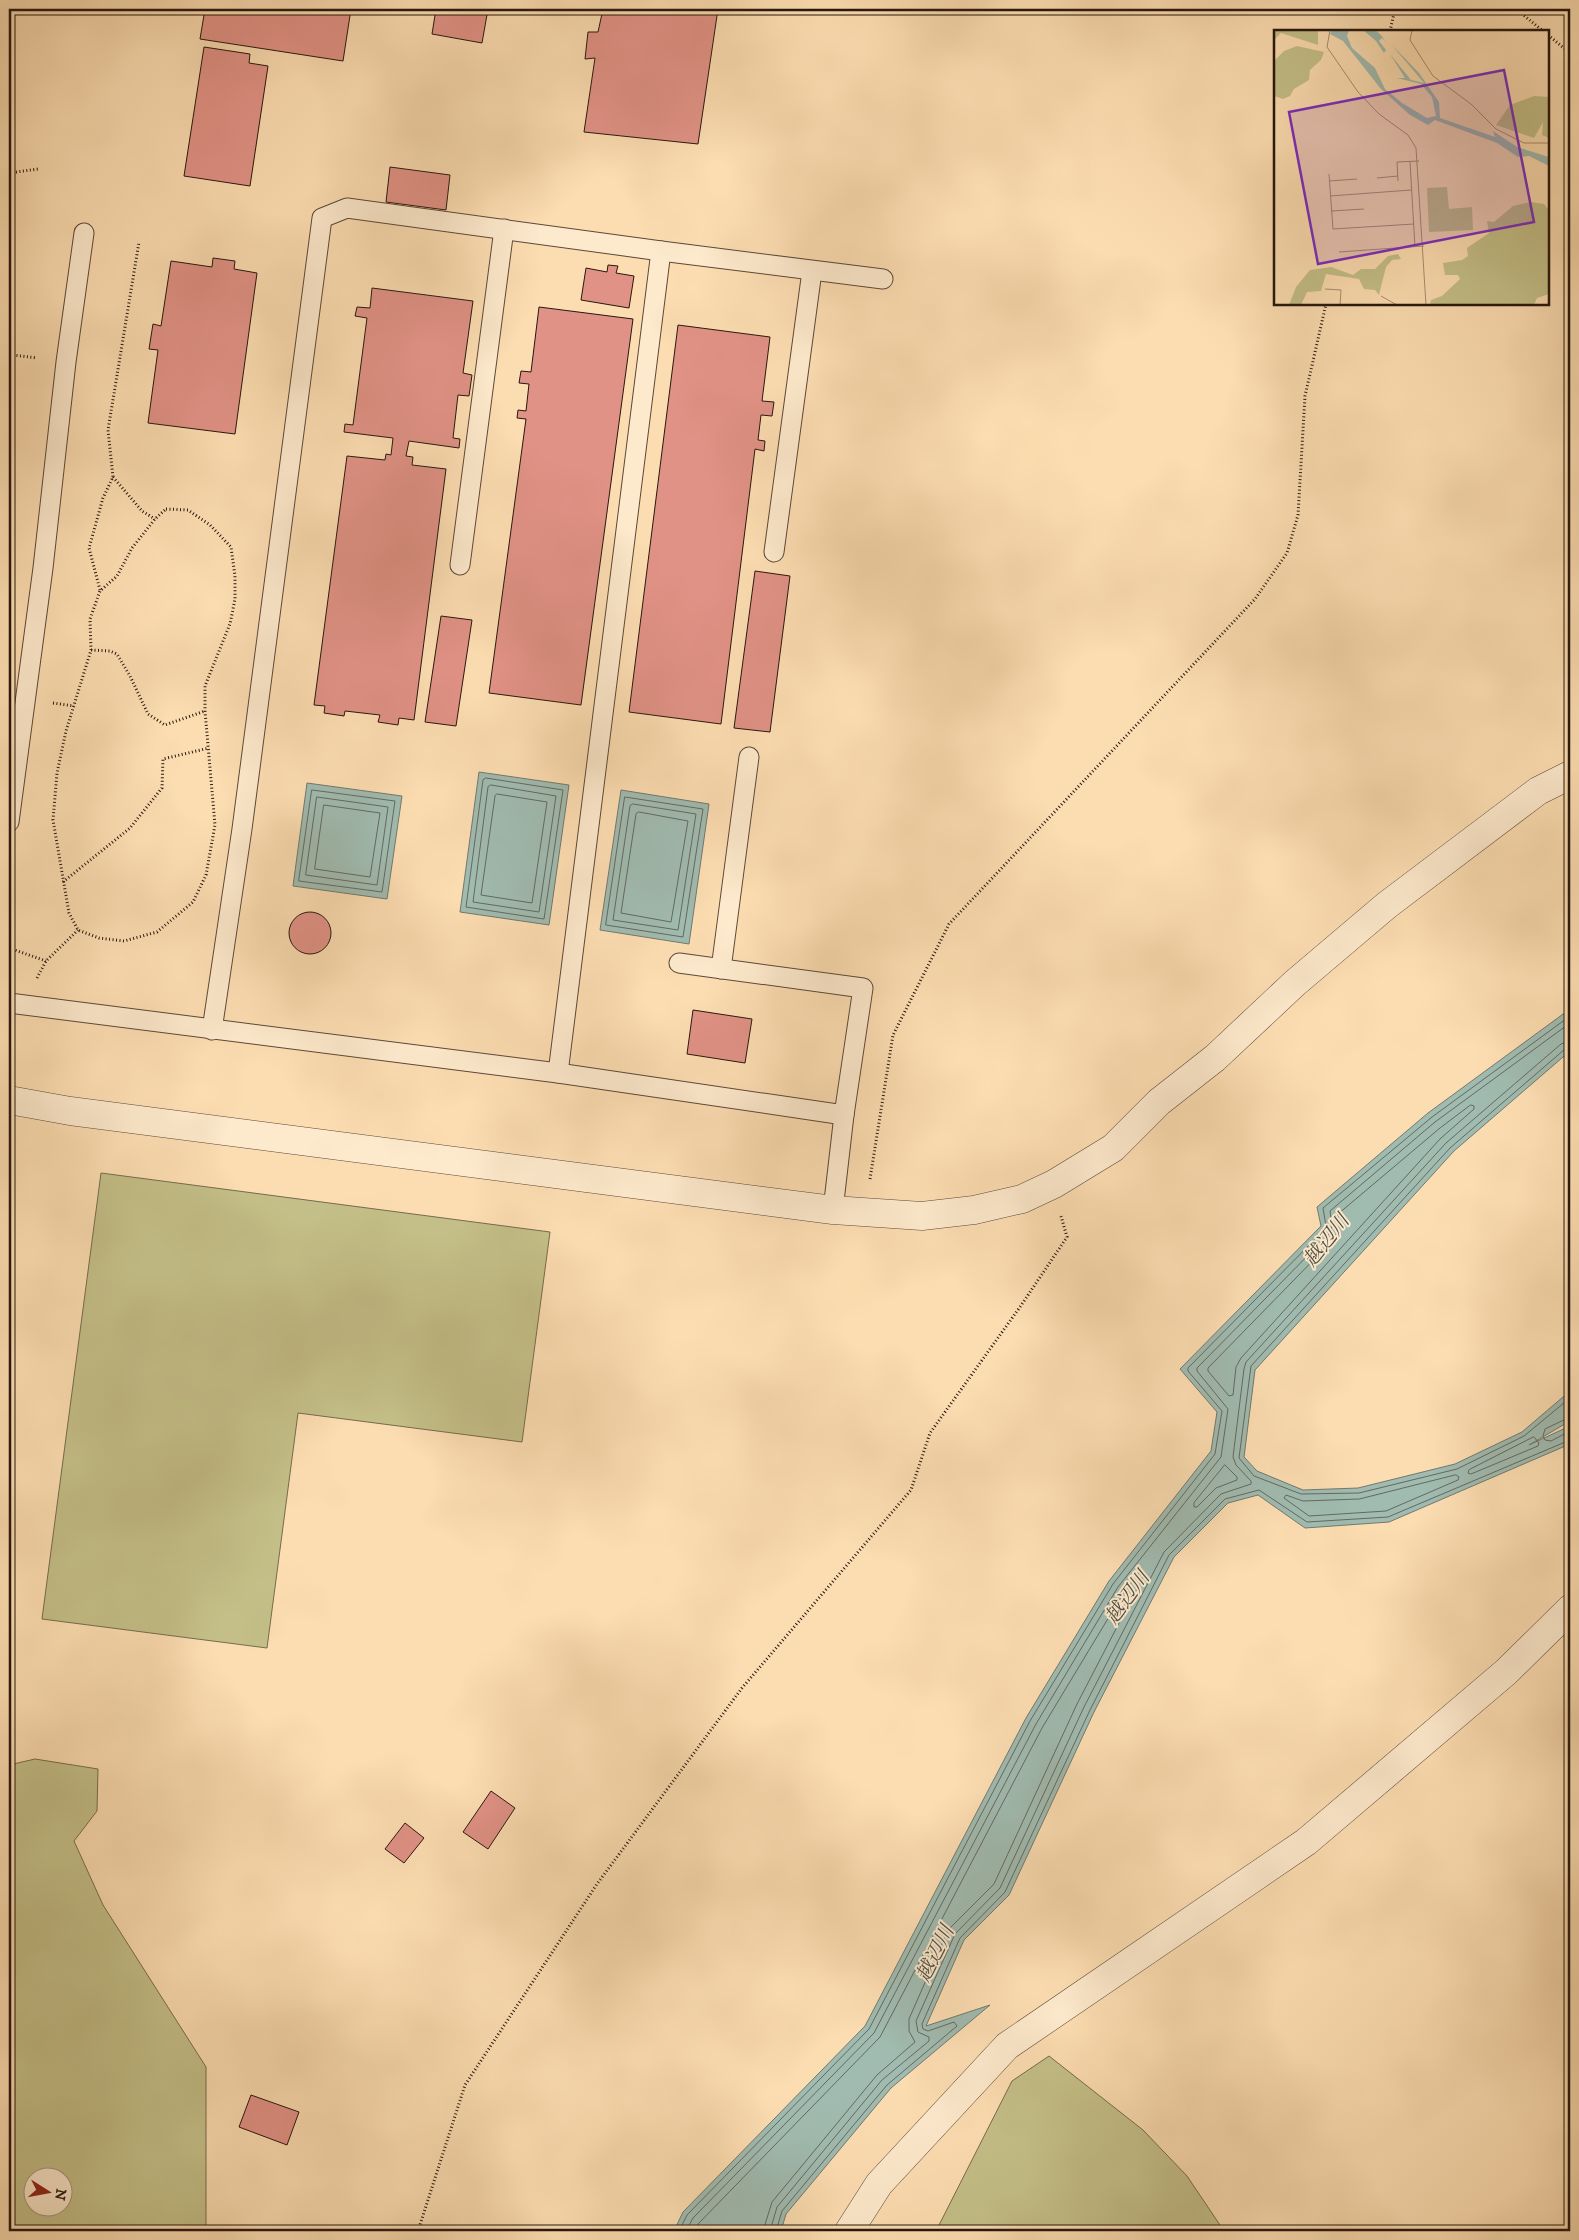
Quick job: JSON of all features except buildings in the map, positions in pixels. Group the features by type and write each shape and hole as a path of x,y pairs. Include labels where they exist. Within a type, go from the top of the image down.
{"street":[{"path":"9,1100 70,1111 833,1210 922,1216 974,1210 1022,1199 1054,1184 1113,1148 1159,1102 1214,1058 1295,984 1387,905 1538,791 1570,775"},
{"path":"849,2231 880,2184 1007,2046 1306,1842 1506,1672 1570,1609"}],"lane":[{"path":"212,1030 243,820 322,218 347,208 883,279"},
{"path":"460,565 504,229"},
{"path":"9,822 84,233"},
{"path":"558,1073 661,251"},
{"path":"774,552 812,271"},
{"path":"721,969 750,757"},
{"path":"679,963 863,988 844,1115 833,1210"},
{"path":"15,1004 558,1073 844,1115"}],"path":[{"path":"1390,30 1395,9"},
{"path":"1516,9 1542,30"},
{"path":"1549,36 1570,53"},
{"path":"9,173 38,169"},
{"path":"100,591 89,548 102,498 113,477 108,430 139,242"},
{"path":"865,1212 893,1035 949,924 1255,599 1287,553 1298,515 1304,396 1326,305"},
{"path":"9,325 12,329 13,355 9,366"},
{"path":"113,477 142,511 155,519"},
{"path":"166,509 188,510 210,525 231,547 235,576 235,599 230,624 205,686 205,711 215,825 206,874 193,902 156,932 124,941 99,938 78,930 69,913 53,820 57,773 66,731 91,650 90,619 100,591 117,576 132,548 155,519 166,509"},
{"path":"91,650 110,651 116,654 130,676 148,714 165,725 205,711"},
{"path":"63,882 130,828 162,788 163,759 209,748"},
{"path":"15,1004 46,961 78,930"},
{"path":"9,948 46,961"},
{"path":"418,2231 465,2085 597,1884 742,1688 911,1490 930,1433 1020,1307 1067,1237 1054,1184"}],"shaded area":[{"path":"101,1173 550,1232 522,1442 298,1413 267,1648 42,1619"},
{"path":"35,1759 98,1769 97,1811 74,1841 103,1905 206,2067 206,2231 9,2231 9,1765"},
{"path":"1049,2056 1143,2130 1187,2176 1224,2231 936,2231 1012,2081"}],"water":[{"path":"479,772 569,785 549,925 460,912"},
{"path":"307,783 402,796 387,899 293,886"},
{"path":"621,790 709,804 689,944 600,930"},
{"name":"越辺川","path":"1570,1009 1570,1051 1454,1151 1255,1370 1244,1457 1257,1471 1303,1490 1358,1488 1455,1464 1522,1432 1570,1391 1570,1421 1529,1445 1570,1426 1570,1444 1389,1522 1305,1528 1258,1495 1228,1503 1174,1557 1094,1712 1009,1895 964,1940 926,2026 990,2005 891,2088 786,2214 781,2231 674,2231 683,2212 865,2026 1026,1718 1109,1581 1211,1451 1217,1412 1180,1369 1321,1226 1317,1207 1428,1113"}]}
